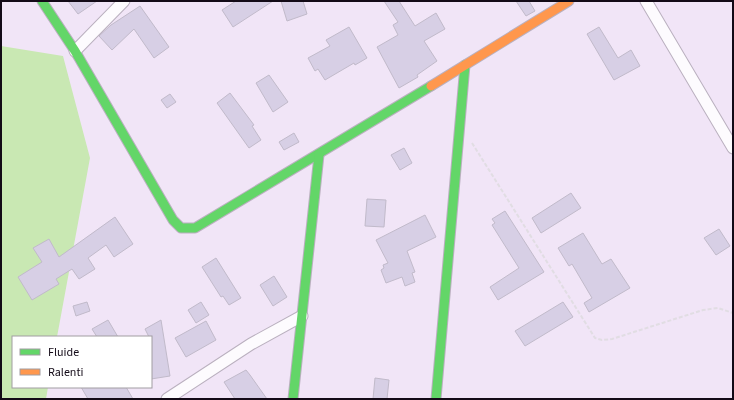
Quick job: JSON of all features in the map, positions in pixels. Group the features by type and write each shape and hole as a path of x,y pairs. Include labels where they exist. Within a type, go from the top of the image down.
{"street":[{"path":"42,1 75,51 173,220 181,228 195,228 319,155 569,1"},
{"path":"75,51 124,1"},
{"path":"646,1 733,148"},
{"path":"436,399 465,64"},
{"path":"293,399 319,155"},
{"path":"167,399 251,344 302,316"}],"path":[{"path":"460,124 595,338 602,340 612,339 703,310 718,308 733,313"}],"green space":[{"path":"1,46 63,56 90,158 57,336 12,336 12,388 48,388 46,399 1,399"}],"building":[{"path":"68,1 97,1 78,14"},
{"path":"236,1 273,1 233,27 222,10"},
{"path":"281,1 303,1 307,14 287,21"},
{"path":"384,1 399,1 415,26 436,13 445,29 424,41 437,61 417,75 418,77 399,88 377,47 398,35 393,25 398,22"},
{"path":"516,1 529,1 535,11 526,16"},
{"path":"140,6 169,47 154,58 134,29 112,50 99,36 111,25"},
{"path":"349,27 367,58 355,65 354,63 325,80 318,69 315,71 308,58 330,46 326,40"},
{"path":"599,27 618,58 631,50 640,66 614,80 587,34"},
{"path":"269,75 288,102 273,112 256,83"},
{"path":"230,93 254,125 252,126 261,140 249,148 217,103"},
{"path":"170,94 176,102 167,108 161,100"},
{"path":"294,133 299,142 284,150 279,142"},
{"path":"404,148 412,163 400,170 391,155"},
{"path":"571,193 581,208 541,233 532,218"},
{"path":"367,199 386,200 384,227 365,226"},
{"path":"505,211 544,272 498,300 490,287 519,268 492,225 495,223 492,219"},
{"path":"425,215 436,237 407,251 415,272 412,273 415,282 405,286 402,277 386,283 381,270 384,268 383,265 388,263 376,240"},
{"path":"115,217 133,244 114,257 106,245 88,258 95,269 79,279 72,269 56,279 59,284 32,300 18,277 42,262 33,248 49,239 59,257"},
{"path":"719,229 730,246 716,255 704,238"},
{"path":"583,233 602,264 611,259 630,288 589,312 584,303 592,298 572,264 569,266 558,248"},
{"path":"216,258 241,298 229,305 223,296 221,297 202,267"},
{"path":"274,276 287,297 273,306 260,285"},
{"path":"87,302 90,311 76,316 73,306"},
{"path":"201,302 209,315 196,323 188,310"},
{"path":"563,302 573,317 525,346 515,331"},
{"path":"108,320 117,336 96,336 92,329"},
{"path":"161,320 170,376 152,379 152,336 148,336 145,329"},
{"path":"206,321 216,340 186,357 175,338"},
{"path":"246,370 267,399 235,399 224,382"},
{"path":"375,378 389,380 387,399 373,399"},
{"path":"82,388 127,388 133,399 88,399"}],"traffic: fast":[{"path":"42,1 75,51 173,220 181,228 195,228 431,86"},
{"path":"436,399 465,65"},
{"path":"293,399 319,155"}],"traffic: slow":[{"path":"431,86 569,1"}]}
